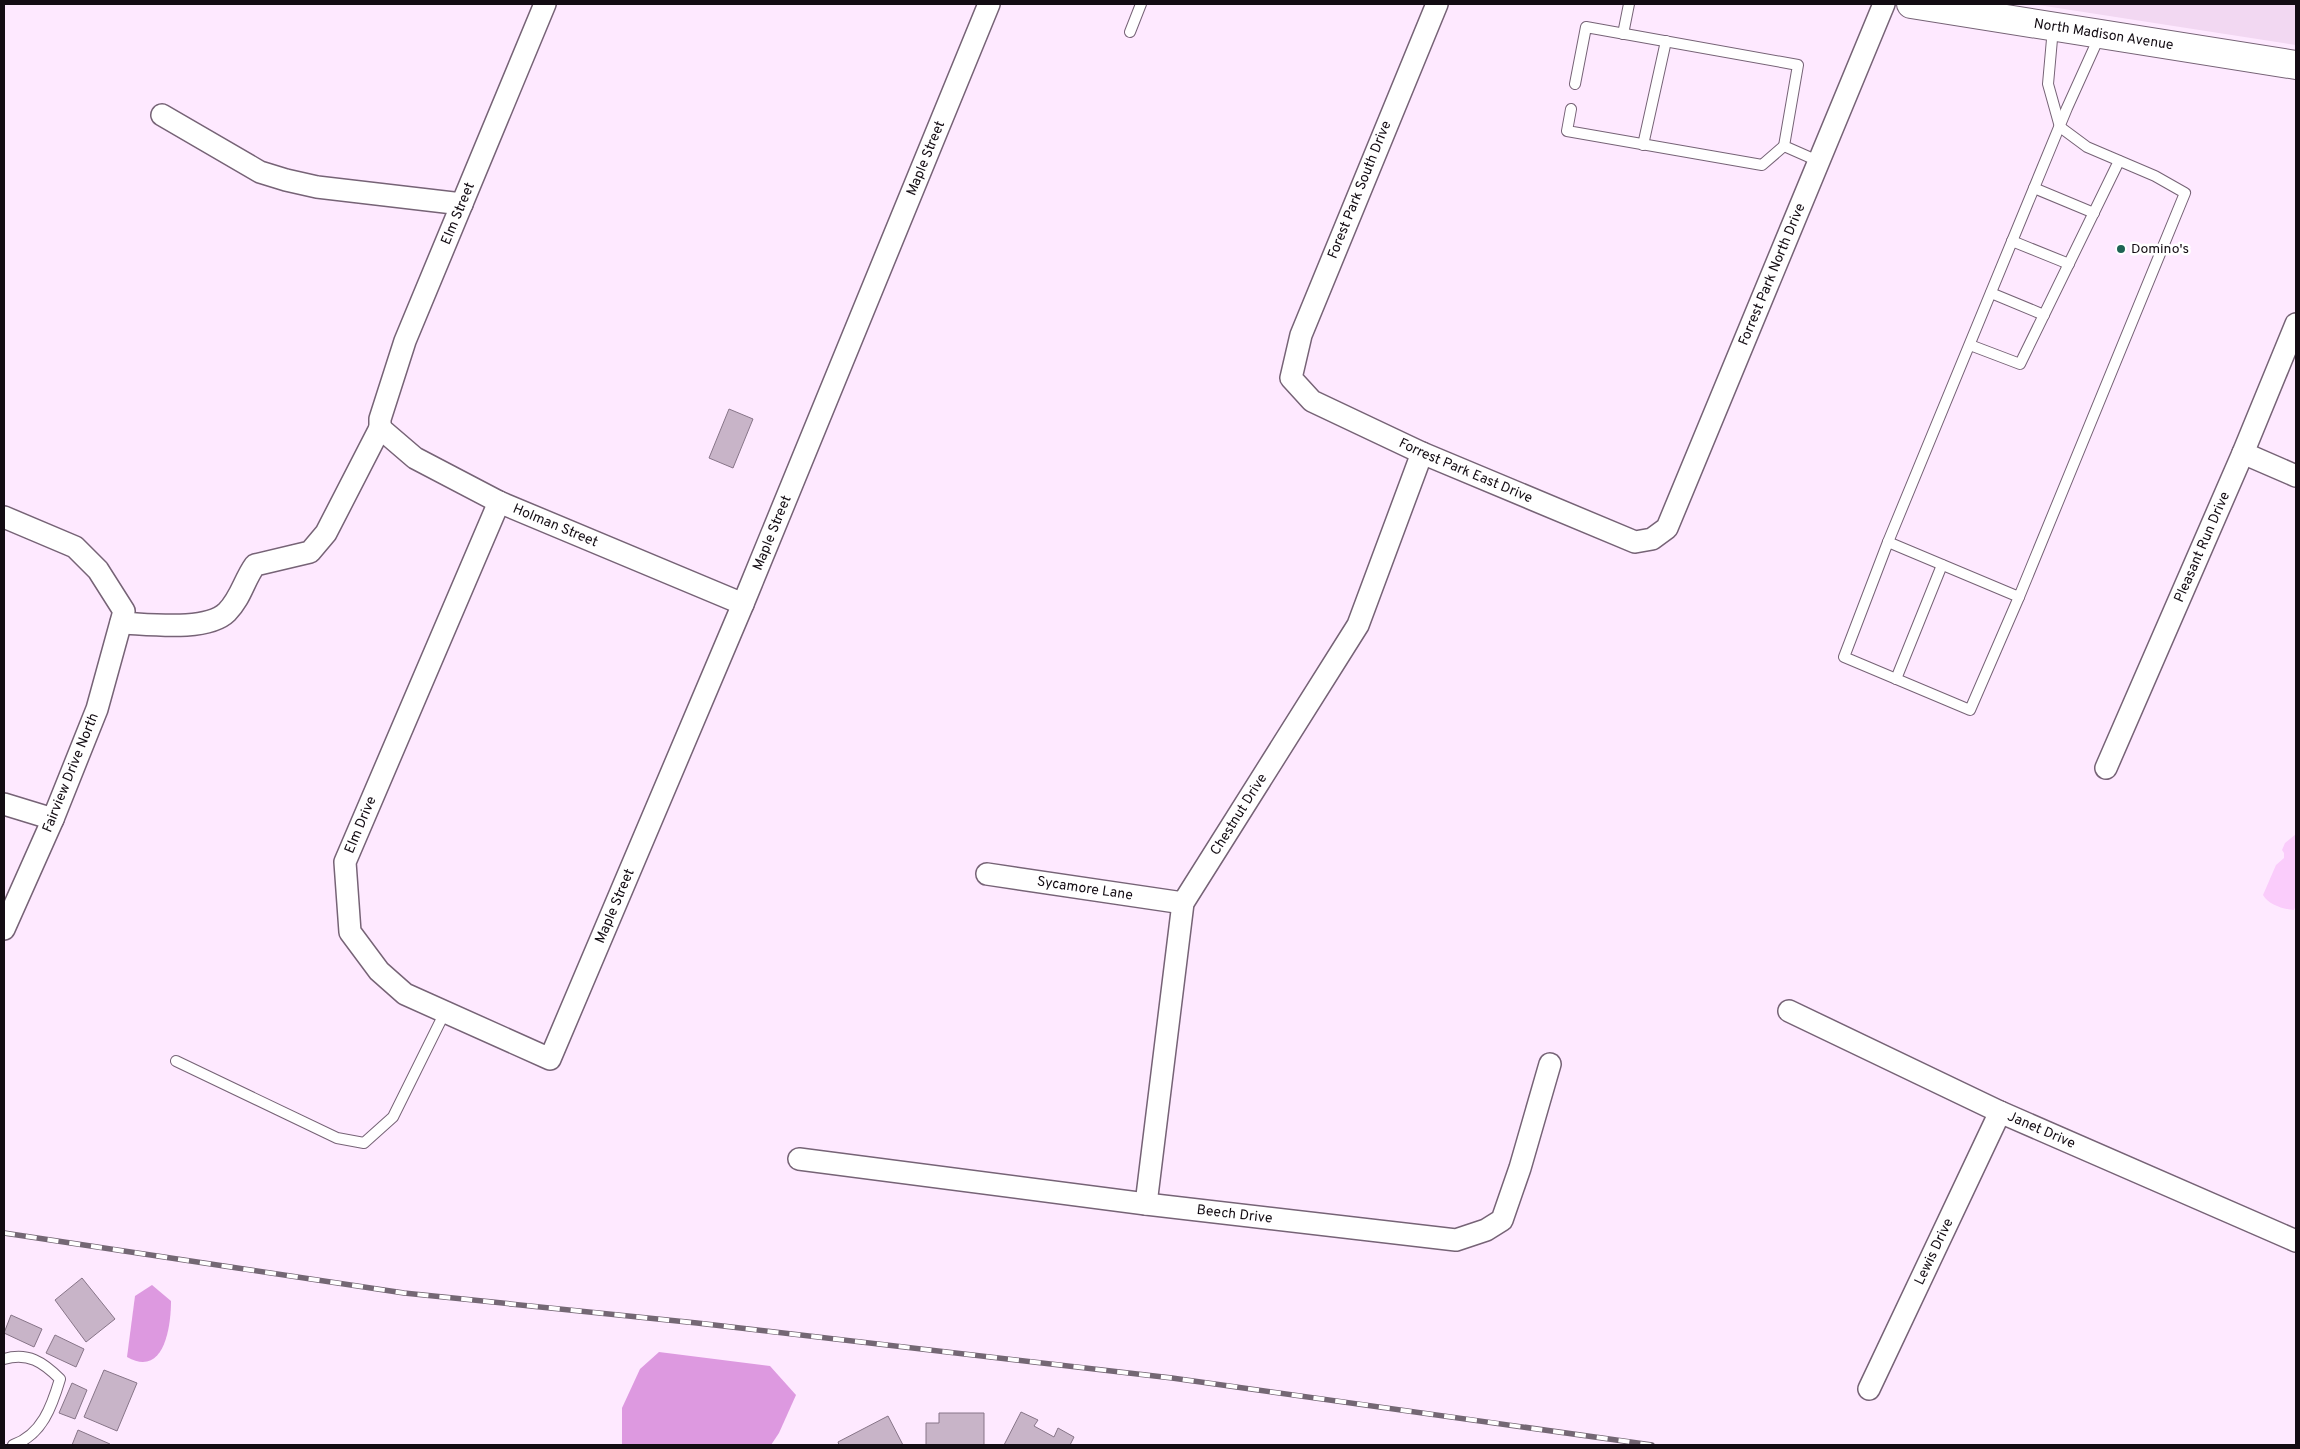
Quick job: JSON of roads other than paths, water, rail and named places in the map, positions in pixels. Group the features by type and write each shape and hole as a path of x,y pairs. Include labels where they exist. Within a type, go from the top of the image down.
{"main road":[{"name":"North Madison Avenue","path":"1911,4 2296,65"}],"street":[{"name":"Elm Street","path":"122,617 174,626 202,624 226,613 240,594 255,565 310,552 326,533 380,428 380,419 405,341 545,4"},
{"name":"Maple Street","path":"550,1059 743,604 989,4"},
{"name":"Forest Park South Drive","path":"1291,378 1301,335 1437,4"},
{"name":"Forrest Park North Drive","path":"1652,539 1666,528 1884,4"},
{"path":"162,115 260,172 286,180 317,188 462,204"},
{"name":"Pleasant Run Drive","path":"2106,768 2243,453 2296,324"},
{"name":"Forrest Park East Drive","path":"1291,378 1312,402 1422,453 1635,542 1652,539"},
{"name":"Holman Street","path":"380,428 415,458 499,502 743,604"},
{"name":"Chestnut Drive","path":"1146,1204 1183,903 1358,625 1422,453"},
{"path":"2243,453 2296,476"},
{"name":"Elm Drive","path":"499,502 345,862 350,932 379,971 406,994 550,1059"},
{"path":"4,517 75,547 98,570 122,617"},
{"name":"Fairview Drive North","path":"4,929 53,819 97,709 122,617"},
{"path":"4,804 53,819"},
{"name":"Sycamore Lane","path":"987,874 1183,903"},
{"name":"Janet Drive","path":"1790,1011 2000,1112 2296,1241"},
{"name":"Beech Drive","path":"799,1159 1146,1204 1456,1240 1486,1230 1502,1220 1520,1168 1550,1064"},
{"name":"Lewis Drive","path":"1868,1389 2000,1112"}],"lane":[{"path":"1130,32 1141,4"},
{"path":"1623,34 1629,4"},
{"path":"1571,109 1567,131 1762,165 1784,146 1798,65 1586,27 1575,84"},
{"path":"2053,27 2048,84 2060,127 2087,147 2155,176 2185,193 2019,597 1970,710 1844,657 1888,542 2012,241 2060,127 2101,34"},
{"path":"1643,145 1666,41"},
{"path":"1784,146 1818,161"},
{"path":"1970,345 2020,364 2119,161"},
{"path":"2034,188 2094,214"},
{"path":"2012,241 2069,264"},
{"path":"1991,293 2044,315"},
{"path":"1888,542 2019,597"},
{"path":"1896,679 1942,565"},
{"path":"176,1061 337,1138 364,1143 393,1117 445,1012"},
{"path":"4,1359 23,1355 47,1366 60,1379 52,1404 39,1428 22,1442 14,1445"}],"railway":[{"path":"4,1233 404,1293 697,1323 1172,1378 1652,1445"}],"place":[{"name":"Domino's","path":"2121,249"}]}
